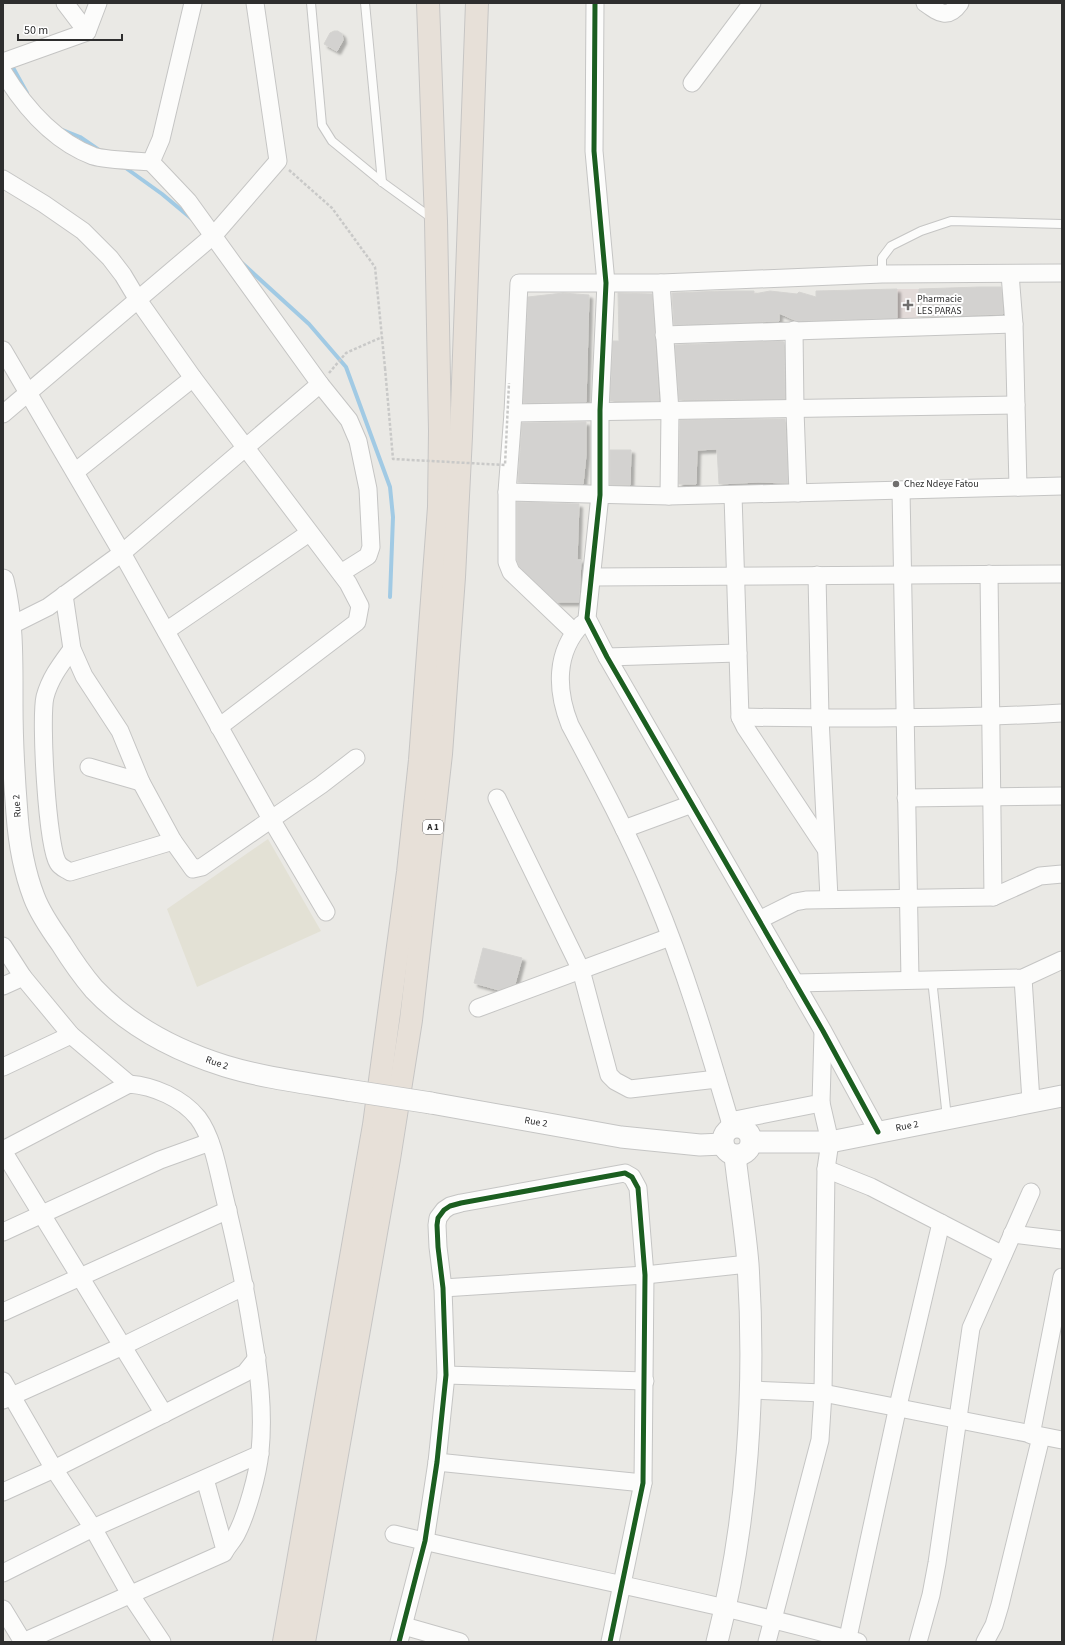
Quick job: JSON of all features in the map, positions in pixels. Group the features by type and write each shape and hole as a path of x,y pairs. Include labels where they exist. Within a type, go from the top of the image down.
{"highway":[{"name":"A 1","path":"284,1642 374,1125 408,872 420,767 439,507 440,431 436,221 428,3"},
{"name":"A 1","path":"304,1642 411,1020 441,754 454,577 461,436 478,3"}],"street":[{"path":"65,3 87,32"},
{"path":"3,62 87,32 98,3"},
{"path":"151,162 161,139 194,3"},
{"path":"3,414 214,236 278,161 255,3"},
{"path":"595,3 594,151 606,283 600,410 600,495 588,618 607,657 823,1031 878,1132"},
{"path":"692,83 752,3"},
{"path":"925,3 938,12 944,14 950,12 960,3"},
{"path":"3,72 19,98 33,115 60,138 94,156 151,162 188,201 320,384 349,420 355,432 368,489 371,547 368,556 340,574"},
{"path":"3,179 44,204 83,231 123,275 138,300 193,378 340,574 360,606 357,622 219,727"},
{"path":"574,632 511,572 507,562 506,492 513,413 519,283 661,283 882,274 1062,273"},
{"path":"1010,274 1014,324 1018,487"},
{"path":"661,283 670,411 669,496"},
{"path":"664,334 1014,324"},
{"path":"794,330 794,410 798,493"},
{"path":"3,350 122,553 271,819 326,912"},
{"path":"75,472 193,378"},
{"path":"8,637 33,616 122,553 320,384"},
{"path":"513,413 600,410 794,410 1016,405"},
{"path":"506,492 669,496 1062,486"},
{"path":"901,490 910,979"},
{"path":"733,495 740,717 744,727 826,849"},
{"path":"166,631 309,533"},
{"path":"989,574 993,897"},
{"path":"592,577 1062,574"},
{"path":"817,575 820,718 829,898"},
{"name":"Rue 2","path":"3,580 8,637 17,807 22,856 34,898 76,966 94,990 118,1012 146,1031 185,1051 225,1066 255,1074 621,1137 700,1145 730,1137 740,1155 748,1151 752,1142 830,1142 1062,1096"},
{"path":"64,595 72,649 84,676 120,731 141,782 173,841 190,866 197,869 321,785 356,758"},
{"path":"588,618 574,632 566,647 559,676 564,709 570,725 624,829 654,895 670,937 717,1079 730,1137 748,1264 751,1390 743,1502 726,1607 718,1642"},
{"path":"72,649 58,668 45,699 44,746 47,790 52,846 57,863 61,868 70,872 173,841"},
{"path":"607,657 738,653"},
{"path":"740,717 990,717 1062,713"},
{"path":"89,767 141,782"},
{"path":"906,798 1062,796"},
{"path":"497,798 581,970 609,1075 615,1082 630,1088 717,1079"},
{"path":"624,829 692,804"},
{"path":"759,920 795,902 829,898 993,897 1040,876 1062,874"},
{"path":"478,1008 670,937"},
{"path":"3,946 33,991 71,1035 129,1084"},
{"path":"795,983 910,979 1023,978 1062,960"},
{"path":"3,986 23,976"},
{"path":"1023,978 1031,1101"},
{"path":"767,1642 820,1440 823,1393 826,1169 830,1142 821,1103 823,1031"},
{"path":"3,1068 71,1035"},
{"path":"3,1609 23,1642 220,1555 237,1534 249,1499 260,1454 263,1416 257,1358 245,1286 228,1210 210,1142 198,1119 185,1105 143,1085 129,1084 3,1150 164,1414"},
{"path":"730,1137 821,1103"},
{"path":"3,1232 160,1160 210,1142"},
{"path":"826,1169 871,1187 1003,1255"},
{"path":"399,1642 425,1542 437,1462 446,1375 444,1288 438,1247 438,1218 444,1210 450,1206 625,1173 632,1177 638,1188 645,1275 643,1483 623,1586 610,1642"},
{"path":"918,1642 931,1595 937,1563 956,1419 971,1328 1031,1192"},
{"path":"3,1312 228,1210"},
{"path":"394,1534 623,1586 726,1607 851,1641 898,1406 941,1223"},
{"path":"1012,1234 1062,1240"},
{"path":"444,1288 645,1275 748,1264"},
{"path":"985,1642 994,1625 1000,1605 1036,1436 1062,1277"},
{"path":"7,1398 123,1346 245,1286"},
{"path":"3,1492 54,1469 245,1373 257,1358"},
{"path":"446,1375 645,1381"},
{"path":"3,1381 7,1398 93,1528 130,1594 162,1642"},
{"path":"751,1390 823,1393 898,1406 1036,1436 1062,1440"},
{"path":"3,1573 93,1528 205,1480 260,1454"},
{"path":"437,1462 643,1483"},
{"path":"205,1480 225,1550"},
{"path":"404,1626 460,1642"}],"lane":[{"path":"311,3 322,125 332,141 382,182 436,221"},
{"path":"365,3 382,182"},
{"path":"882,274 882,258 890,246 921,231 951,222 1062,224"},
{"path":"932,979 947,1118"}],"path":[{"path":"278,161 332,208 375,267 394,459 505,465 509,383"},
{"path":"320,384 346,353 382,337"}],"shaded area":[{"name":"Pharmacie LES PARAS","path":"897,289 919,289 918,321 897,323"},
{"path":"268,839 321,931 197,987 167,909"}],"building":[{"path":"338,31 342,34 343,40 337,51 324,44 330,33"},
{"path":"1001,287 1003,314 918,317 919,289"},
{"path":"897,289 897,318 797,321 779,313 779,321 674,325 672,293 754,291 754,294 770,291 797,294 799,292 816,297 816,291"},
{"path":"563,293 589,295 586,402 523,403 528,297"},
{"path":"618,293 652,294 659,401 610,401 613,341 619,341"},
{"path":"784,342 785,399 679,400 675,345"},
{"path":"785,419 788,483 758,482 719,484 717,449 697,450 696,484 679,484 680,420"},
{"path":"586,422 586,455 583,484 518,482 522,423"},
{"path":"610,450 631,450 630,485 610,485"},
{"path":"517,502 579,504 577,560 581,560 579,602 557,602 519,566 517,560"},
{"path":"483,948 522,958 515,984 499,990 474,983"}],"waterway":[{"path":"11,64 27,93"},
{"path":"60,129 80,137 99,150"},
{"path":"123,166 162,194 192,219"},
{"path":"242,263 309,324 346,367 390,487 393,517 390,597"}],"cycle path":[{"path":"595,3 594,151 606,283 600,410 600,495 587,618 607,657 823,1031 878,1132"},
{"path":"399,1642 425,1541 437,1462 446,1375 443,1288 438,1247 438,1218 444,1210 450,1206 461,1203 625,1173 632,1177 638,1188 645,1275 643,1483 610,1642"}],"place":[{"name":"Pharmacie LES PARAS","path":"908,305"},
{"name":"Chez Ndeye Fatou","path":"896,484"}]}
